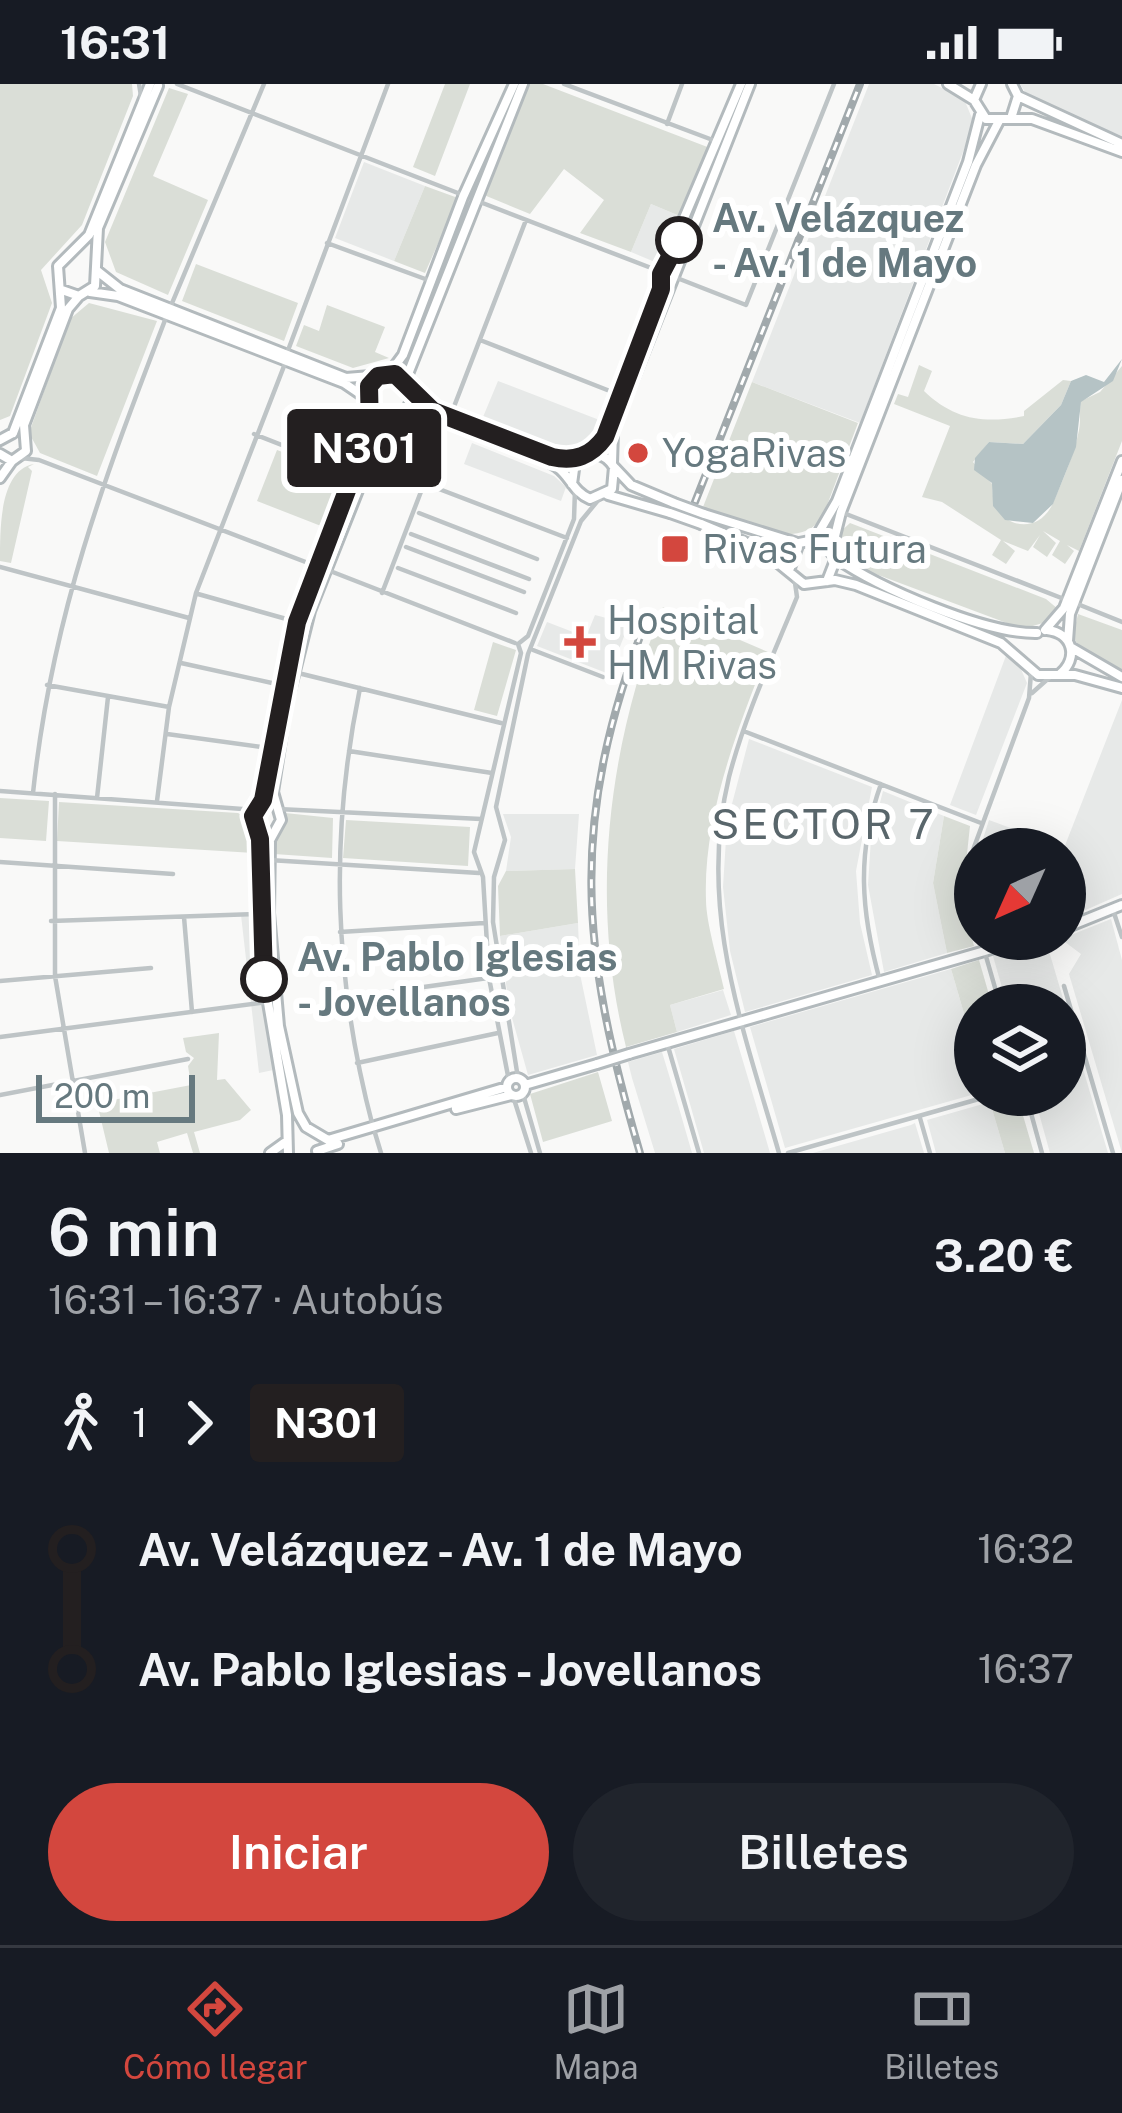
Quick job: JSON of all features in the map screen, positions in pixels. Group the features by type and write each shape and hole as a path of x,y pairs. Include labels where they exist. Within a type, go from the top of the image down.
{"street":[{"path":"139,84 142,107"},
{"path":"178,84 746,305 834,84"},
{"path":"33,793 47,686 69,585 169,312 264,84"},
{"path":"157,801 169,707 196,593 388,84"},
{"path":"519,84 410,358 406,381 413,394 449,420 552,464 574,487 603,496 626,496 799,543 814,538 828,524 968,162 980,115 974,100 948,84"},
{"path":"565,84 718,142"},
{"path":"667,124 682,84"},
{"path":"540,1153 515,1088 497,971 494,877 505,847 496,808 508,734 528,648 581,521 615,482 613,431 741,84"},
{"path":"531,1153 498,1033 482,875 474,852 501,723 567,538 572,469 605,437 750,84"},
{"path":"974,100 981,84"},
{"path":"1012,115 1018,96 1013,84"},
{"path":"0,440 13,433 56,322 61,289 56,272 93,226 155,85"},
{"path":"90,292 98,228 155,85"},
{"path":"1018,96 1122,148"},
{"path":"980,115 999,121"},
{"path":"826,582 841,512 976,165 999,121 1012,115 1122,148"},
{"path":"287,358 346,378 374,380 389,374 403,355 471,199"},
{"path":"382,592 526,220"},
{"path":"327,243 432,283"},
{"path":"71,256 86,257 120,290 344,383 366,398 371,412 370,430 320,568 293,672 278,750 276,808 281,820 274,830 269,860 279,1026 298,1113 316,1135 339,1140 374,1131 954,960"},
{"path":"61,289 80,296"},
{"path":"0,478 25,443 24,425 62,324 80,296 90,292 169,312"},
{"path":"480,340 621,396"},
{"path":"389,374 406,381"},
{"path":"366,398 374,380"},
{"path":"405,416 413,394"},
{"path":"371,412 391,421"},
{"path":"288,1153 259,914 259,807 280,685 297,622 380,435 391,421 405,416 449,420 552,457 585,456 613,465 631,485 672,508"},
{"path":"13,433 39,460"},
{"path":"254,434 353,473"},
{"path":"0,454 39,460 603,677"},
{"path":"1029,698 1071,661 1071,602 1122,461"},
{"path":"980,828 1029,698 1027,644 1071,602 1122,480"},
{"path":"424,483 567,538"},
{"path":"841,512 1122,622"},
{"path":"419,513 537,559"},
{"path":"703,519 812,586"},
{"path":"412,533 529,579"},
{"path":"814,538 861,574 992,626 1041,631 1122,677"},
{"path":"797,597 792,572 799,543"},
{"path":"406,547 524,592"},
{"path":"0,567 189,618"},
{"path":"398,568 515,614"},
{"path":"779,1153 719,927 717,865 724,802 744,731 797,597 826,582 856,585 1001,643 1029,666 1054,676 1122,688"},
{"path":"196,593 297,622"},
{"path":"178,663 280,685"},
{"path":"293,672 501,723"},
{"path":"47,686 169,707"},
{"path":"360,688 340,813 338,932 355,1064 381,1153"},
{"path":"97,798 108,697"},
{"path":"744,731 981,823"},
{"path":"165,733 269,748"},
{"path":"347,750 492,773"},
{"path":"880,784 867,827 861,877 880,981"},
{"path":"0,791 340,813 482,818 491,812 499,819"},
{"path":"55,794 51,865 55,976 84,1153"},
{"path":"257,828 274,830"},
{"path":"269,860 494,877"},
{"path":"0,862 172,874"},
{"path":"1086,920 1117,908 1122,938"},
{"path":"51,921 259,914"},
{"path":"184,917 192,1012"},
{"path":"338,932 484,923"},
{"path":"0,981 152,968"},
{"path":"345,998 489,977"},
{"path":"0,1037 267,1002"},
{"path":"355,1064 498,1033"},
{"path":"667,1043 698,1153"},
{"path":"0,1095 188,1059"},
{"path":"1086,1059 1114,1153"},
{"path":"788,1153 954,1106"},
{"path":"920,1116 930,1153"},
{"path":"1032,1116 1042,1153"},
{"path":"270,1153 306,1127"},
{"path":"316,1135 316,1152 374,1131"}],"shaded area":[{"path":"0,84 132,84 133,96 82,225 41,270 52,303 10,416 0,420"},
{"path":"445,84 470,84 435,176 413,167"},
{"path":"529,84 543,84 710,148 682,217 651,204 631,252 580,233 604,200 564,169 530,214 484,195"},
{"path":"869,84 934,84 964,99 974,123 860,423 752,382"},
{"path":"1020,84 1122,84 1122,136 1031,101"},
{"path":"169,88 188,94 153,176 208,200 168,295 116,272 105,242"},
{"path":"364,162 425,186 394,261 335,238"},
{"path":"425,186 458,198 425,273 394,261"},
{"path":"651,204 682,217 662,265 631,252"},
{"path":"196,264 298,303 284,341 182,301"},
{"path":"89,303 157,321 97,476 40,453 29,433 70,319"},
{"path":"327,305 385,327 375,352 389,358 353,368 296,346 304,325 319,331"},
{"path":"1122,359 1113,381 1081,402 1076,447 1053,504 1033,523 1005,520 993,506 992,483 974,470 975,458 989,442 1023,444 1061,405 1071,381 1086,375 1104,382"},
{"path":"919,365 932,371 924,391 935,401 959,414 983,419 1024,416 1024,411 1063,380 1071,381 1061,405 1023,444 989,442 973,462 993,485 998,510 1005,518 1025,524 1036,522 1053,503 1077,439 1081,401 1100,392 1122,366 1122,441 1079,551 1067,545 1074,551 1065,564 1052,555 1060,541 1043,531 1056,543 1047,557 1033,547 1040,535 1028,551 1003,541 1015,551 1006,564 992,555 1001,540 942,502 922,497 950,426 894,404 898,394 908,397"},
{"path":"498,381 602,421 596,435 586,445 566,449 483,417"},
{"path":"752,382 858,423 823,516 798,533 766,532 703,507"},
{"path":"472,443 554,476 566,487 561,501 464,464"},
{"path":"277,450 344,475 321,526 257,501"},
{"path":"34,464 28,467 32,471 11,563 0,561 8,488 23,468"},
{"path":"850,523 1046,599 1058,609 1046,622 1023,629 865,570 840,550 839,533"},
{"path":"663,607 768,652 734,744 710,838 707,909 724,989 670,1005 677,1032 626,1047 609,938 610,827 628,716"},
{"path":"1078,614 1122,630 1122,672 1080,649 1073,636"},
{"name":"Hospital HM Rivas","path":"595,615 629,624 609,674 537,646 547,622 586,637"},
{"path":"493,642 516,650 497,716 474,710"},
{"path":"1007,653 1017,660 1027,683 976,815 950,805"},
{"path":"1122,700 1122,894 1086,910 1086,828 1072,828"},
{"path":"749,739 872,787 856,871 860,923 872,975 745,1012 730,951 723,887 727,823"},
{"path":"883,791 944,816 933,883 947,953 884,972 868,885 871,838"},
{"path":"0,798 49,801 46,841 0,838"},
{"path":"59,802 238,813 247,818 256,841 254,853 57,841"},
{"path":"285,813 333,818 332,858 274,854 274,837"},
{"path":"503,814 579,814 575,869 506,871 511,837"},
{"path":"944,816 970,826 954,828 954,951 947,953 933,883"},
{"path":"346,820 470,827 468,866 343,858"},
{"path":"989,820 1010,828 987,828"},
{"path":"575,869 578,923 500,936 498,886 506,871"},
{"path":"259,914 278,1069 259,1073 241,915"},
{"path":"1111,919 1122,960 1122,1153 1086,1031 1086,984 1072,984 1069,974 1077,960 1086,960 1086,929"},
{"path":"578,923 580,974 597,1055 528,1075 509,1007 500,936"},
{"path":"979,960 986,984 955,984 951,969"},
{"path":"994,960 1052,960 1059,984 1001,984"},
{"path":"951,969 955,984 954,1100 785,1148 750,1027"},
{"path":"723,990 731,1015 677,1032 670,1005"},
{"path":"734,1031 770,1153 704,1153 674,1049"},
{"path":"219,1033 217,1080 225,1079 251,1110 240,1120 194,1132 200,1153 193,1153 187,1133 157,1142 160,1153 109,1153 97,1103 191,1085 188,1066 194,1058 186,1052 183,1038"},
{"path":"662,1052 692,1153 655,1153 632,1078 628,1062"},
{"path":"598,1072 612,1121 543,1142 530,1094"},
{"path":"1086,1078 1108,1153 1050,1153 1040,1116 1086,1116"},
{"path":"954,1112 954,1116 994,1116 1005,1153 936,1153 927,1120"},
{"path":"994,1116 1023,1116 1034,1153 1005,1153"},
{"path":"915,1123 924,1153 813,1153 911,1125"}],"railway":[{"path":"695,502 860,84"},
{"path":"640,1153 605,1011 591,885 604,758 647,618"}],"bus line":[{"name":"N301","path":"264,979 260,839 253,816 262,805 280,685 297,622 370,430 369,386 378,376 395,374 433,411 552,457 567,460 588,454 605,437 661,289 662,270 679,240"}],"place":[{"name":"Av. Velázquez - Av. 1 de Mayo","path":"679,240"},
{"name":"YogaRivas","path":"638,453"},
{"name":"Rivas Futura","path":"675,549"},
{"name":"Hospital HM Rivas","path":"580,642"},
{"name":"Av. Pablo Iglesias - Jovellanos","path":"264,979"}],"district":[{"name":"SECTOR 7","path":"824,823"}]}
